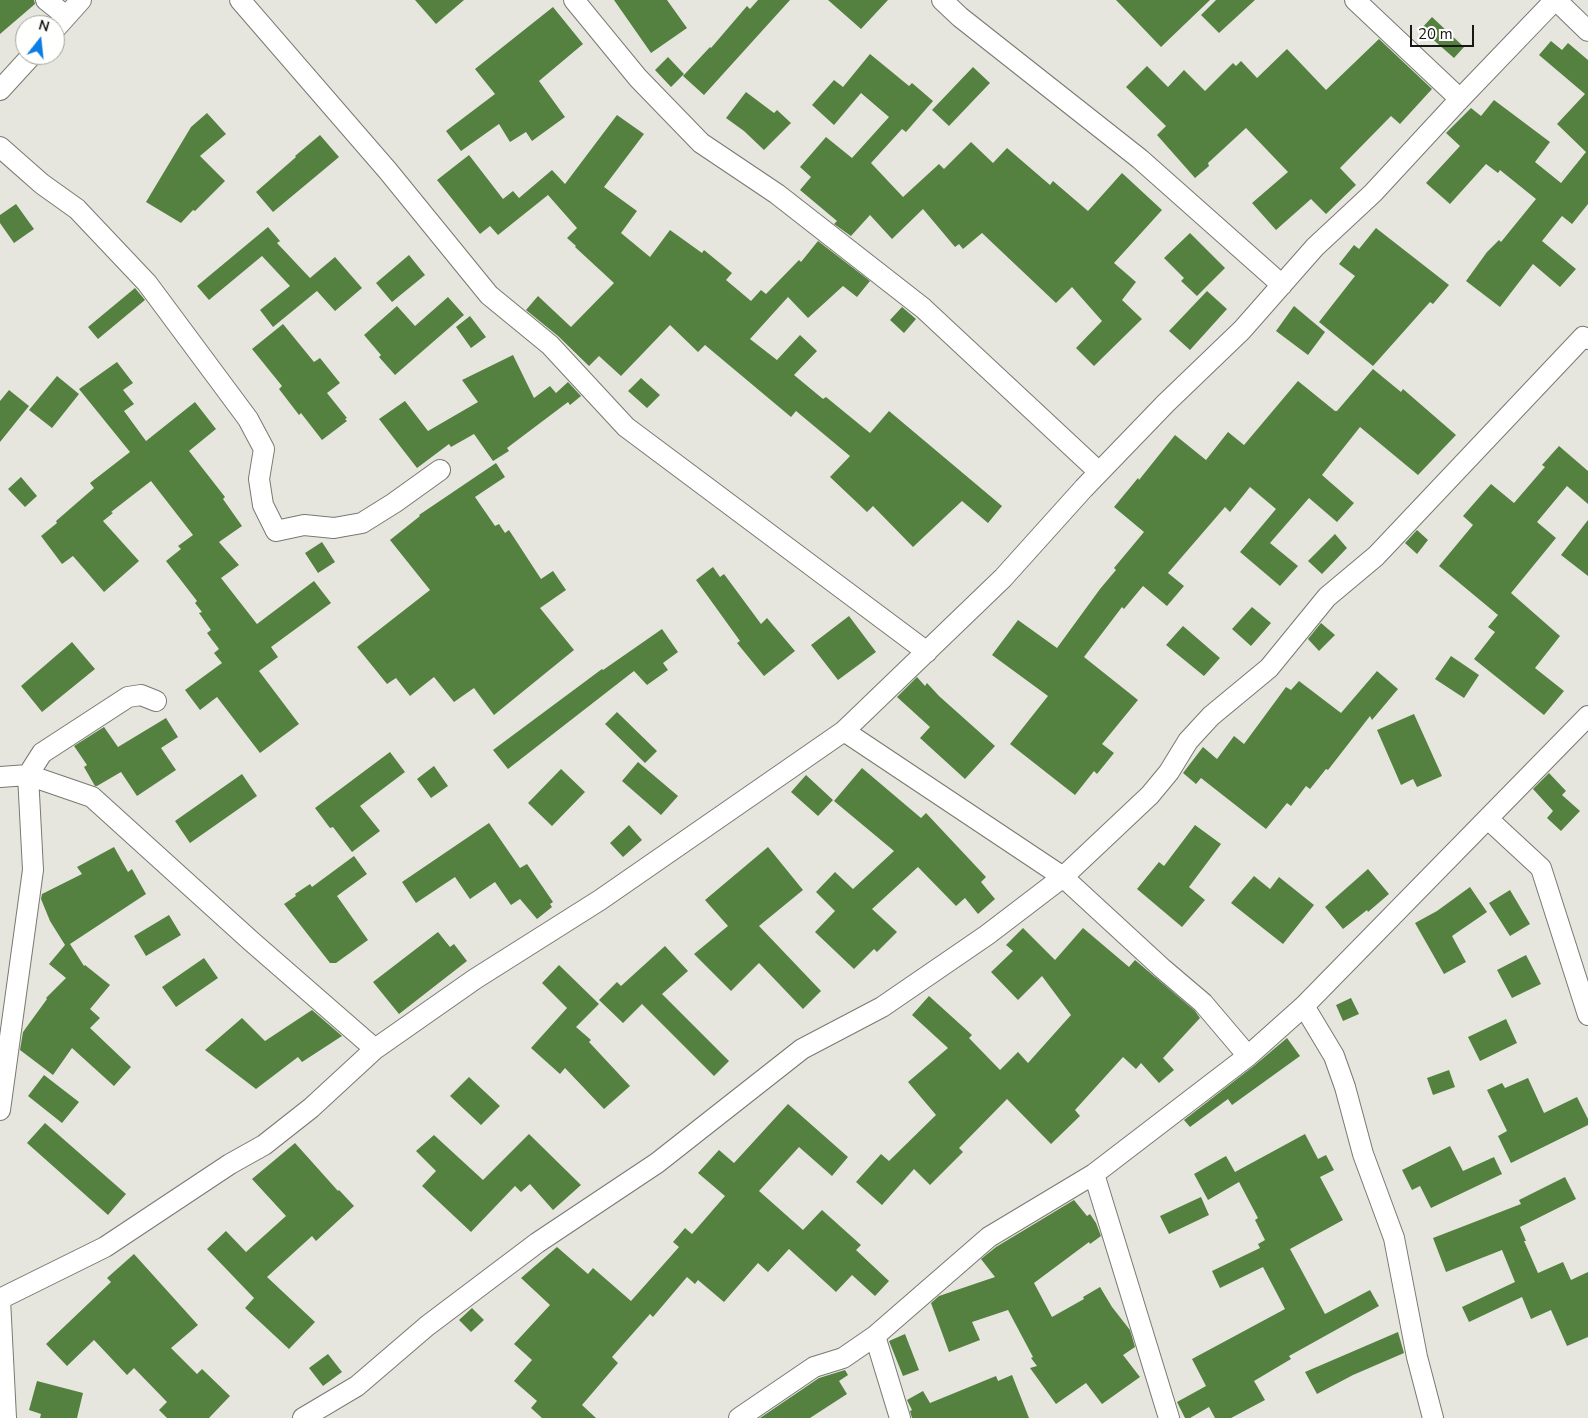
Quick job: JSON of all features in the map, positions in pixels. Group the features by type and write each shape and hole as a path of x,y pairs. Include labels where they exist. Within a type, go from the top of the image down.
{"street":[{"path":"46,0 56,15"},
{"path":"65,18 81,0"},
{"path":"240,0 388,171 489,295 550,345 626,427 927,652"},
{"path":"574,0 638,78 701,143 777,194 924,308 1099,472"},
{"path":"942,0 1140,158 1282,285"},
{"path":"1355,0 1460,98"},
{"path":"6,1418 0,1299 105,1247 230,1164 264,1145 311,1108 375,1049 475,980 600,900 844,731 1003,578 1099,472 1242,330 1315,247 1373,192 1460,98 1556,0 1588,31"},
{"path":"0,90 23,65"},
{"path":"0,147 42,184 77,209 147,283 248,419 264,449 259,479 263,505 276,531 304,525 334,528 362,523 440,470"},
{"path":"303,1418 358,1386 427,1326 537,1244 657,1163 802,1049 882,1007 987,935 1063,877 1150,795 1169,772 1188,741 1211,716 1269,668 1327,596 1376,556 1586,336"},
{"path":"0,1110 33,870 28,774 42,752 128,697 140,695 156,701"},
{"path":"738,1418 814,1367 843,1358 875,1336 989,1237 1094,1174 1248,1056 1304,1006 1588,716"},
{"path":"844,731 1063,877 1203,1003 1248,1056"},
{"path":"0,776 28,774 92,797 375,1049"},
{"path":"1488,819 1541,868 1588,1016"},
{"path":"1304,1006 1334,1056 1345,1087 1363,1154 1394,1238 1417,1356 1433,1418"},
{"path":"1094,1174 1169,1418"},
{"path":"875,1336 900,1418"}],"building":[{"path":"0,0 34,0 35,4 22,15 15,15 15,21 0,34"},
{"path":"415,0 464,0 436,24"},
{"path":"614,0 667,0 687,28 651,53"},
{"path":"758,0 790,0 704,95 683,76 711,48 747,6 750,9"},
{"path":"828,0 888,0 861,29"},
{"path":"1116,0 1210,0 1161,47"},
{"path":"1216,0 1255,0 1219,33 1201,15"},
{"path":"553,7 583,44 539,81 565,117 532,141 526,132 510,142 499,124 461,151 446,131 495,94 475,69"},
{"path":"1432,17 1464,47 1454,58 1421,29"},
{"path":"1379,39 1432,89 1400,124 1391,116 1340,168 1356,185 1326,214 1311,199 1276,230 1252,203 1288,172 1246,128 1208,163 1209,166 1195,178 1157,135 1166,126 1126,87 1147,66 1168,87 1184,70 1205,91 1233,63 1236,66 1241,61 1257,78 1287,49 1326,90"},
{"path":"1551,41 1562,50 1568,43 1588,60 1588,204 1572,224 1562,216 1542,241 1576,269 1560,287 1533,264 1500,307 1466,281 1487,252 1499,240 1501,242 1536,199 1500,170 1498,173 1486,164 1450,204 1426,183 1460,146 1446,133 1471,108 1481,116 1494,100 1550,142 1535,162 1561,183 1586,152 1557,124 1585,94 1539,55"},
{"path":"870,54 909,86 912,83 933,101 906,132 902,129 871,163 903,197 939,164 944,169 971,142 993,163 1007,148 1050,185 1053,181 1088,211 1122,173 1162,210 1114,263 1136,282 1122,300 1142,319 1094,366 1076,348 1102,321 1072,287 1056,303 982,233 963,249 959,244 955,247 923,209 892,239 870,215 851,236 834,224 837,221 800,190 811,177 800,167 826,137 852,158 889,117 861,93 834,125 812,105 834,80 843,87"},
{"path":"668,57 684,74 671,87 655,70"},
{"path":"973,67 990,83 949,126 932,110"},
{"path":"746,92 774,113 777,110 791,123 764,150 744,131 726,118"},
{"path":"207,113 226,134 200,156 225,181 181,223 146,202 191,127"},
{"path":"617,115 644,134 604,187 637,211 621,233 650,257 670,230 702,253 704,250 732,273 726,280 751,301 761,290 766,294 799,260 801,262 818,241 870,281 857,297 843,286 808,318 788,297 750,339 777,360 800,335 817,351 794,375 823,399 826,397 870,433 889,411 1002,506 988,523 962,501 913,547 873,506 867,512 830,477 850,456 796,411 791,417 705,345 698,352 670,325 621,376 599,356 589,366 558,336 526,310 538,296 571,327 614,283 567,238 577,228 548,195 498,235 490,226 480,234 437,180 469,155 503,199 513,191 519,198 552,170 565,184"},
{"path":"320,135 339,157 273,212 256,192"},
{"path":"16,204 34,229 14,243 0,223 0,215"},
{"path":"268,227 280,241 277,243 310,278 335,257 362,288 335,311 317,291 273,327 260,310 290,286 262,256 209,300 197,286"},
{"path":"1376,228 1449,285 1433,304 1430,302 1373,366 1319,322 1355,276 1339,264 1354,245 1359,249"},
{"path":"1190,233 1225,268 1197,296 1181,281 1184,278 1164,258"},
{"path":"409,255 425,275 392,302 376,283"},
{"path":"135,288 145,300 98,339 88,327"},
{"path":"1207,291 1227,309 1190,350 1169,331"},
{"path":"448,297 464,315 395,375 379,357 381,355 364,335 397,306 415,326"},
{"path":"1294,306 1325,332 1308,355 1276,331"},
{"path":"902,307 916,319 904,333 890,320"},
{"path":"470,316 486,337 471,348 456,327"},
{"path":"283,324 314,362 320,358 340,383 327,393 347,418 345,419 347,421 322,440 279,389 282,386 252,349"},
{"path":"513,355 534,398 550,386 556,393 568,382 581,396 570,405 568,402 507,448 509,451 493,461 474,434 451,447 449,444 417,468 379,419 405,401 428,431 478,402 462,380"},
{"path":"117,362 133,383 123,390 134,404 124,411 146,441 195,402 216,429 189,451 225,497 223,499 242,526 219,542 239,565 221,578 257,624 314,581 331,603 271,647 278,657 259,671 299,724 260,753 217,697 200,710 185,690 222,663 214,653 219,649 207,633 211,630 199,613 202,612 195,603 197,601 166,561 181,549 178,546 193,535 151,481 111,512 113,513 103,521 139,561 104,592 73,556 62,564 41,536 94,488 90,483 130,452 79,389"},
{"path":"1373,369 1401,392 1403,389 1456,435 1418,475 1360,427 1322,475 1354,503 1337,522 1309,498 1270,543 1298,566 1280,586 1240,552 1276,509 1250,487 1230,512 1225,507 1168,573 1184,586 1167,606 1143,586 1124,609 1122,607 1084,657 1138,700 1102,744 1114,753 1097,774 1094,771 1075,795 1010,744 1048,696 992,655 1018,620 1057,648 1116,570 1114,568 1144,532 1114,507 1138,478 1139,480 1175,435 1206,460 1228,432 1244,445 1298,381 1337,411"},
{"path":"57,376 79,394 52,428 29,410"},
{"path":"641,378 660,395 647,408 628,391"},
{"path":"9,390 29,406 0,442 0,401"},
{"path":"1559,446 1588,471 1588,504 1567,486 1537,522 1556,538 1511,593 1560,636 1535,668 1564,691 1544,715 1474,659 1495,632 1488,627 1498,615 1439,566 1473,525 1463,516 1491,484 1514,503 1545,467 1542,465"},
{"path":"496,463 505,477 475,497 495,526 499,524 505,533 509,530 541,579 553,571 566,590 540,608 574,650 494,715 474,688 454,702 434,677 410,696 396,678 387,684 357,647 430,590 390,540 419,515"},
{"path":"21,477 37,496 25,507 8,489"},
{"path":"1588,520 1588,576 1561,555"},
{"path":"1417,530 1428,540 1417,554 1405,543"},
{"path":"1335,534 1347,548 1322,574 1308,561"},
{"path":"322,542 335,562 318,573 305,553"},
{"path":"713,567 720,577 724,574 761,624 767,618 795,651 764,676 737,643 740,641 696,580"},
{"path":"1252,607 1271,623 1251,646 1232,629"},
{"path":"849,616 876,652 838,680 811,645"},
{"path":"1321,623 1335,635 1319,651 1308,639"},
{"path":"1183,626 1220,658 1204,676 1166,645"},
{"path":"662,629 678,652 663,663 668,670 647,685 634,671 508,769 493,750 602,669"},
{"path":"72,642 95,669 42,712 21,686"},
{"path":"1451,656 1479,675 1464,698 1435,679"},
{"path":"1377,671 1398,689 1372,720 1370,716 1328,770 1326,769 1310,789 1306,786 1291,806 1287,803 1266,829 1201,778 1196,784 1183,773 1203,747 1217,759 1234,736 1244,744 1286,687 1291,690 1299,681 1341,713"},
{"path":"917,677 925,686 927,683 995,746 965,779 920,738 930,727 897,697"},
{"path":"617,712 657,751 645,763 605,724"},
{"path":"1414,714 1442,776 1417,787 1413,779 1401,785 1377,730"},
{"path":"166,718 178,737 161,748 176,770 137,796 121,772 95,786 84,767 87,765 74,746 104,727 118,747"},
{"path":"390,752 405,772 360,806 380,831 352,852 333,827 330,828 315,808"},
{"path":"638,762 678,796 661,815 622,781"},
{"path":"434,766 448,786 431,798 417,779"},
{"path":"862,768 921,818 926,813 986,877 981,882 995,899 978,914 965,898 956,906 918,867 872,909 897,932 877,952 874,949 854,969 815,932 835,911 816,892 835,872 853,889 894,851 834,801"},
{"path":"561,769 585,792 552,826 528,803"},
{"path":"1549,773 1566,791 1562,795 1580,811 1561,831 1547,818 1553,811 1533,789"},
{"path":"242,774 257,796 190,843 175,821"},
{"path":"806,775 833,800 818,816 791,792"},
{"path":"489,823 520,868 527,864 553,902 550,904 552,907 537,919 520,899 511,905 495,882 470,899 455,877 416,903 402,882"},
{"path":"629,825 642,840 623,857 610,843"},
{"path":"1195,825 1221,844 1189,887 1205,900 1182,927 1137,889 1159,862 1164,866"},
{"path":"114,847 128,872 132,869 146,894 70,944 84,966 110,985 90,1009 100,1018 90,1028 131,1067 114,1086 72,1048 53,1075 20,1050 23,1032 46,998 66,978 49,964 65,945 50,921 41,899 42,894 82,874 77,867"},
{"path":"768,847 803,890 759,926 821,991 803,1009 759,963 731,991 694,954 728,926 705,900"},
{"path":"354,856 367,874 337,896 368,940 336,963 330,963 284,904 296,896 295,894 310,884 312,887"},
{"path":"1368,869 1389,894 1368,912 1367,910 1343,929 1325,907"},
{"path":"1254,876 1270,889 1279,877 1314,905 1283,944 1231,903"},
{"path":"1470,887 1487,912 1452,936 1466,962 1444,974 1415,923 1437,911"},
{"path":"1510,890 1530,924 1510,936 1489,903"},
{"path":"169,915 181,935 146,956 134,936"},
{"path":"1023,928 1055,960 1083,928 1129,967 1135,960 1195,1011 1200,1018 1163,1058 1174,1070 1159,1083 1141,1063 1136,1069 1123,1057 1075,1110 1080,1116 1051,1144 1007,1099 959,1148 963,1152 930,1185 914,1169 882,1205 856,1182 881,1154 889,1161 936,1115 908,1082 948,1048 912,1015 929,996 972,1035 969,1038 1000,1070 1018,1052 1028,1063 1071,1015 1042,976 1018,1000 991,972 1013,951 1006,945"},
{"path":"438,932 450,947 454,944 467,961 399,1014 373,982"},
{"path":"665,946 688,971 662,994 729,1061 714,1076 642,1004 623,1023 599,1000 617,982 621,986"},
{"path":"1526,955 1541,984 1512,998 1497,970"},
{"path":"204,958 218,978 176,1007 162,987"},
{"path":"559,965 599,1004 576,1027 591,1040 589,1042 630,1086 604,1109 565,1068 560,1074 531,1048 567,1008 542,983"},
{"path":"1351,998 1359,1014 1343,1021 1336,1005"},
{"path":"312,1010 342,1036 302,1062 298,1057 256,1089 205,1050 242,1018 265,1041"},
{"path":"1506,1019 1517,1043 1480,1061 1468,1037"},
{"path":"1287,1038 1300,1056 1232,1105 1228,1099 1190,1127 1184,1120 1255,1065"},
{"path":"1449,1070 1455,1087 1433,1095 1427,1078"},
{"path":"44,1075 79,1102 62,1123 28,1096"},
{"path":"469,1077 500,1106 481,1125 450,1096"},
{"path":"1528,1078 1544,1113 1577,1097 1588,1119 1588,1125 1511,1163 1498,1136 1507,1131 1487,1090 1502,1083 1505,1088"},
{"path":"788,1104 848,1157 832,1176 799,1147 759,1191 803,1230 822,1210 861,1245 856,1250 889,1281 875,1296 852,1275 836,1292 789,1249 768,1272 758,1263 724,1302 698,1280 695,1284 687,1277 653,1317 650,1314 612,1357 618,1363 582,1405 596,1418 542,1418 531,1408 537,1401 514,1381 532,1360 514,1344 550,1305 521,1278 557,1247 588,1274 593,1268 631,1301 679,1247 673,1242 685,1228 692,1234 725,1196 698,1173 719,1150 734,1163"},
{"path":"45,1123 126,1194 108,1215 27,1143"},
{"path":"529,1134 581,1185 553,1210 530,1184 521,1192 515,1186 471,1232 422,1186 436,1171 416,1151 434,1135 483,1180"},
{"path":"1305,1134 1318,1159 1326,1155 1334,1170 1320,1177 1343,1220 1290,1249 1325,1314 1370,1290 1379,1306 1289,1356 1291,1359 1254,1381 1265,1400 1231,1418 1215,1418 1209,1407 1190,1418 1185,1418 1177,1402 1206,1386 1192,1359 1285,1309 1263,1267 1220,1288 1212,1271 1260,1248 1258,1244 1265,1240 1255,1220 1258,1218 1239,1182 1208,1200 1194,1174 1226,1156 1235,1172"},
{"path":"295,1143 354,1206 316,1241 312,1236 267,1277 315,1322 289,1349 245,1308 254,1298 207,1249 226,1231 246,1252 286,1216 252,1179"},
{"path":"1450,1146 1463,1171 1494,1157 1502,1174 1431,1208 1420,1186 1412,1190 1402,1170"},
{"path":"1565,1177 1576,1199 1520,1227 1538,1273 1563,1262 1571,1280 1588,1272 1588,1337 1567,1346 1551,1310 1531,1319 1522,1297 1469,1322 1462,1307 1515,1282 1502,1250 1446,1272 1433,1238 1521,1204 1519,1200"},
{"path":"1201,1197 1209,1215 1169,1234 1160,1216"},
{"path":"1074,1200 1087,1216 1090,1214 1101,1236 1090,1244 1089,1242 1034,1283 1052,1317 1084,1299 1083,1297 1100,1287 1112,1307 1130,1330 1135,1347 1123,1355 1140,1377 1102,1404 1086,1383 1056,1404 1030,1368 1037,1366 1031,1358 1033,1357 1008,1310 972,1322 980,1340 949,1352 931,1303 939,1296 995,1277 981,1259 996,1247"},
{"path":"134,1254 198,1325 171,1348 197,1374 202,1369 230,1396 209,1418 167,1418 159,1410 167,1402 134,1368 127,1375 94,1340 67,1366 46,1344 111,1282 107,1278"},
{"path":"472,1308 484,1320 471,1332 459,1320"},
{"path":"1398,1332 1404,1353 1353,1375 1317,1394 1305,1372"},
{"path":"905,1334 919,1370 903,1376 889,1341"},
{"path":"328,1354 342,1372 323,1386 309,1368"},
{"path":"845,1370 848,1375 839,1381 847,1394 810,1418 760,1418 819,1378"},
{"path":"1012,1375 1029,1418 912,1418 910,1411 912,1410 907,1400 923,1391 930,1403 996,1376 998,1381"},
{"path":"37,1381 83,1393 77,1418 40,1418 41,1414 29,1410"}]}
